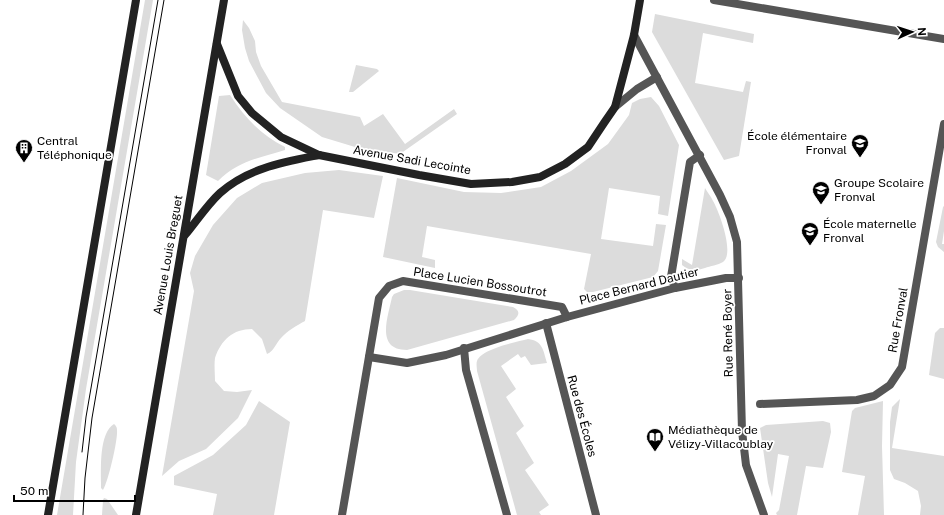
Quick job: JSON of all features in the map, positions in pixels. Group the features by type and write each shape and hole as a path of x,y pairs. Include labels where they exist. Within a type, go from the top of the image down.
{"main road":[{"path":"48,515 136,0"},
{"name":"Avenue Louis Breguet","path":"136,515 224,0"},
{"name":"Avenue Sadi Lecointe","path":"217,44 238,96 252,113 280,137 320,156 419,176 471,184 512,182 540,177 565,164 588,147 614,107 634,35 640,0"},
{"name":"Avenue Sadi Lecointe","path":"184,236 219,194 249,174 271,165 320,156"}],"street":[{"path":"714,0 944,39"},
{"name":"Rue René Boyer","path":"634,35 700,155 720,195 730,217 737,242 742,431 746,465 764,515"},
{"name":"Avenue Sadi Lecointe","path":"614,107 637,89 657,77"},
{"name":"Rue Fronval","path":"760,404 857,400 874,396 890,385 902,367 944,124"},
{"path":"675,288 671,277 690,162 700,155"},
{"name":"Place Bernard Dautier","path":"546,323 675,288 726,278 739,278"},
{"name":"Place Lucien Bossoutrot","path":"342,515 379,298 389,286 403,281 513,298 562,307 566,317"},
{"path":"369,357 407,363 446,355 546,323"},
{"name":"Rue des Écoles","path":"546,323 596,515"},
{"path":"464,348 466,370 506,515"}],"shaded area":[{"path":"145,0 153,0 86,389 76,462 73,515 57,515"},
{"path":"655,14 754,34 753,43 703,33 695,83 743,92 746,81 751,82 739,156 724,160 652,32"},
{"path":"243,20 249,28 255,41 256,52 261,66 282,102 360,117 364,126 383,114 405,144 454,109 457,114 400,154 355,147 322,137 280,108 266,93 249,61 242,30"},
{"path":"356,65 377,69 379,71 353,92 349,92"},
{"path":"230,95 254,125 268,137 285,147 285,150 249,161 233,169 218,181 206,175 219,96"},
{"path":"651,97 659,106 679,145 668,216 658,214 660,196 609,188 601,239 653,246 656,224 666,225 658,271 653,277 593,292 587,292 584,289 591,254 427,226 422,257 435,260 435,268 383,257 397,178 464,192 501,193 541,187 571,171 608,144 629,115 632,103 640,99"},
{"path":"339,170 383,176 374,218 323,210 305,321 286,333 267,354 262,339 252,329 234,333 224,341 215,358 215,381 224,391 237,392 252,390 238,418 206,449 179,461 162,476 194,291 190,273 195,256 213,225 237,198 262,183 305,173"},
{"path":"705,188 719,214 725,232 727,242 726,257 723,262 719,264 693,270 682,265 682,259 692,265"},
{"path":"944,206 944,231 942,244 944,244 944,252 938,247 936,242"},
{"path":"404,290 513,307 518,313 514,320 407,350 397,349 391,345 387,339 386,331 392,297 394,294"},
{"path":"940,328 944,328 944,379 929,375 935,333"},
{"path":"528,339 540,344 547,363 531,365 525,356 521,358 518,354 501,366 516,389 506,397 524,426 516,433 534,463 525,470 549,505 539,512 541,515 517,515 477,371 477,361 485,353 508,344"},
{"path":"900,399 892,448 944,456 944,515 920,515 921,506 918,491 905,483 894,479 890,470 890,422 892,407"},
{"path":"259,401 290,422 274,515 213,515 217,494 174,485 174,476 213,455 246,425"},
{"path":"883,401 882,446 884,515 858,515 865,476 842,472 852,411 855,408"},
{"path":"823,421 830,423 831,432 823,468 806,466 797,515 777,515 776,513 779,510 789,456 778,454 772,497 768,483 760,428 766,425"},
{"path":"114,424 117,429 116,442 110,470 103,490 101,488 101,469 103,443 109,429"},
{"path":"104,498 107,499 118,515 102,515"}],"tram line":[{"path":"82,452 86,417 158,0"},
{"path":"83,515 85,478 92,418 164,0"}],"place":[{"name":"École élémentaire Fronval","path":"860,158"},
{"name":"Central Téléphonique","path":"24,163"},
{"name":"Groupe Scolaire Fronval","path":"821,205"},
{"name":"École maternelle Fronval","path":"810,246"},
{"name":"Médiathèque de Vélizy-Villacoublay","path":"655,452"}]}
